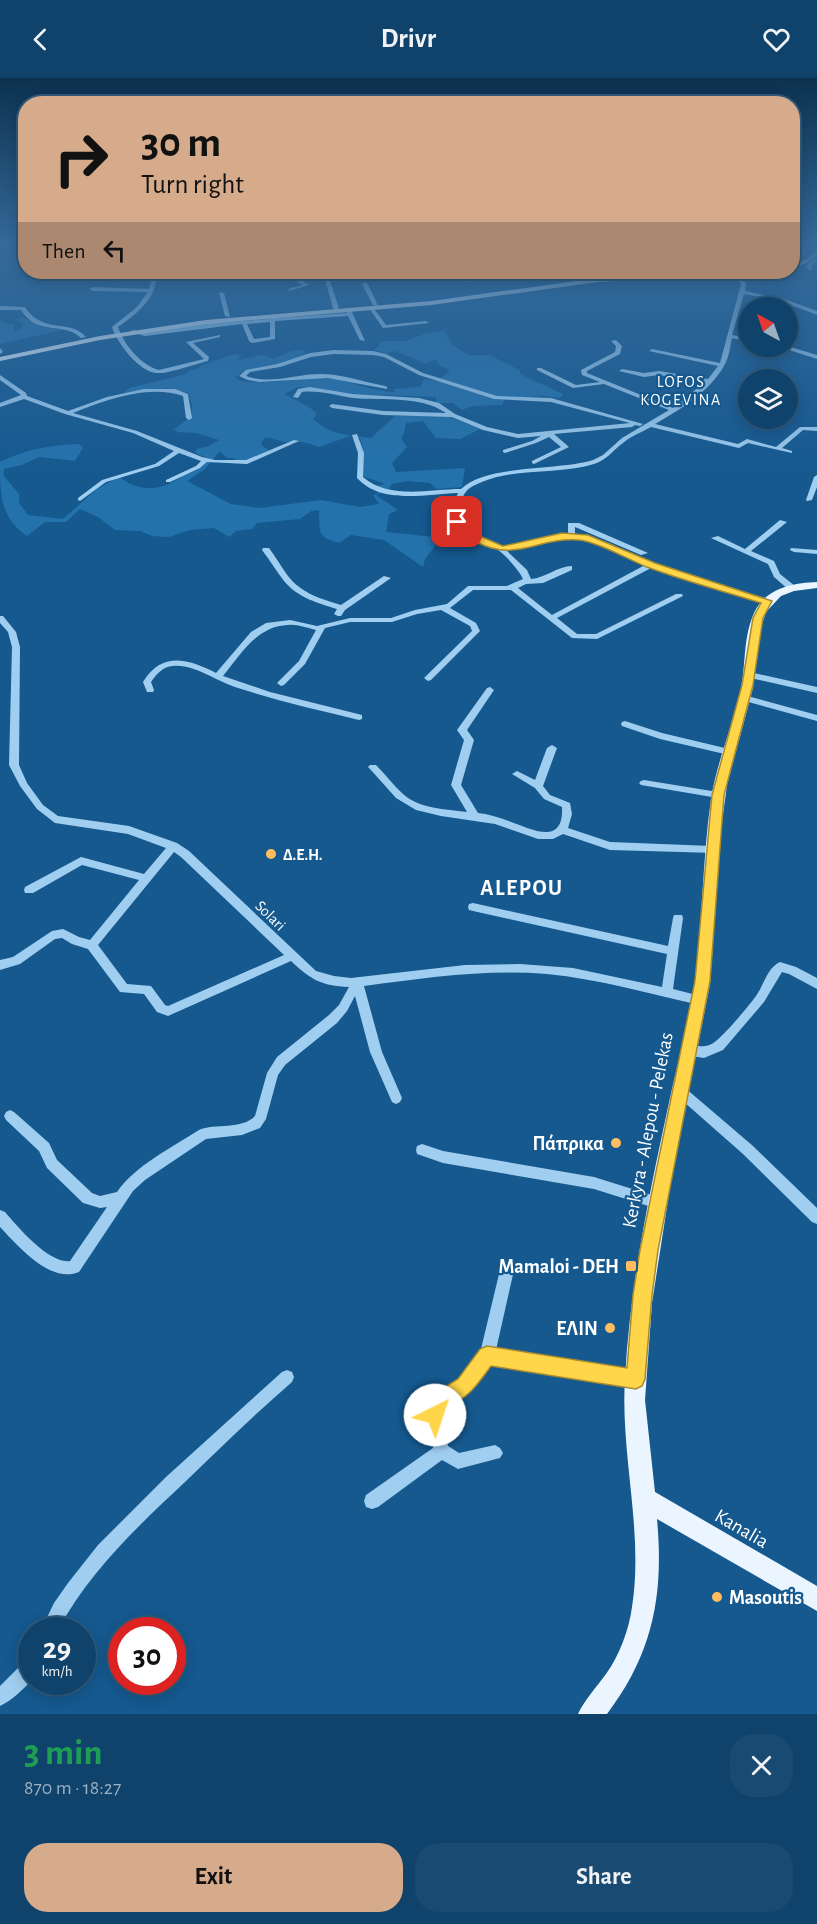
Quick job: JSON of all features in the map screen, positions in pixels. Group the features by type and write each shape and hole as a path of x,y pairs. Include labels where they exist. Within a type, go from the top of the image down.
{"main road":[{"path":"0,354 129,329 199,321"},
{"path":"129,329 186,326 212,321"},
{"path":"0,354 83,337 116,333"},
{"path":"767,601 792,588 817,585"},
{"name":"Kerkyra - Alepou - Pelekas","path":"591,1714 615,1686 627,1665 643,1621 648,1583 644,1499 635,1421 642,1295 680,1091 700,1000 718,795 744,698 758,618 767,601"},
{"name":"Kanalia","path":"644,1499 817,1599"}],"street":[{"path":"34,321 78,332 83,337"},
{"path":"133,321 129,329 116,326 116,333 136,357 156,373 206,360 207,358 189,342 218,336"},
{"path":"186,326 249,321"},
{"path":"244,322 251,340 263,341 273,339 273,321"},
{"path":"354,321 363,339"},
{"path":"382,321 385,327 426,323"},
{"path":"355,435 361,453 360,478 384,492 462,491 474,483 495,477 595,462 608,455 622,440 674,410 708,381 723,365 733,321"},
{"path":"729,336 738,338"},
{"path":"614,342 619,346 618,353 582,372 588,377 674,410"},
{"path":"652,351 723,365"},
{"path":"385,388 321,376 272,380 247,379 242,376 248,371 278,366 310,355 334,352 373,353 386,356 421,374 496,398 551,400 640,424"},
{"path":"798,352 817,357"},
{"path":"539,369 575,387 604,383"},
{"path":"622,371 642,375 659,373 708,381"},
{"path":"0,377 24,394 24,397"},
{"path":"296,397 300,390 309,388 353,396 419,400 437,404 453,415 485,429 512,436 651,424 721,443 739,446 747,441 790,452"},
{"path":"67,413 114,398 169,390 186,395 189,418"},
{"path":"0,405 24,397 67,413 135,432 206,460 247,462 296,441"},
{"path":"332,406 382,413 453,415"},
{"path":"777,449 801,428 817,429"},
{"path":"530,429 557,429 568,432"},
{"path":"505,451 534,442 549,434"},
{"path":"534,462 565,448 549,434"},
{"path":"80,499 104,481 157,465 179,450"},
{"path":"168,481 198,467 206,460"},
{"path":"809,500 817,477"},
{"path":"462,491 456,508 458,524 483,542 501,549 514,549 556,537 572,536 592,540 651,565 767,601"},
{"path":"745,552 783,522"},
{"path":"572,536 571,525 578,525 644,553"},
{"path":"715,538 772,565 777,576 792,588"},
{"path":"501,549 524,572 527,578 525,582"},
{"path":"266,550 276,561 290,584 302,593 342,608"},
{"path":"794,550 817,552"},
{"path":"551,618 651,565"},
{"path":"218,676 243,645 264,627 290,622 322,627 344,621 388,620 444,608 471,588 513,588 525,582 540,581 569,568"},
{"path":"344,621 338,615 342,608 387,578"},
{"path":"513,588 575,636 597,638 679,596"},
{"path":"428,678 476,631 473,625 444,608"},
{"name":"Solari","path":"0,618 12,632 16,647 14,765 23,784 40,807 55,819 129,830 173,846 185,854 312,974 323,979 357,982 472,971 525,969 573,973 700,1000"},
{"path":"281,683 302,662 322,627"},
{"path":"150,690 147,682 151,676 170,663 200,669 240,686 359,717"},
{"path":"749,675 817,690"},
{"path":"475,816 457,790 456,782 470,740 463,733 463,728 490,690"},
{"path":"744,698 817,718"},
{"path":"625,724 660,736 729,752"},
{"path":"538,786 552,748"},
{"path":"373,767 409,803 452,814 495,820 543,836 555,835 565,825 567,805 546,797 538,786 517,774"},
{"path":"644,783 718,795"},
{"path":"562,830 610,846 712,850"},
{"path":"92,945 173,846"},
{"path":"29,890 81,861 145,878"},
{"path":"473,907 673,951"},
{"path":"667,993 678,918"},
{"path":"0,965 16,961 59,932 83,944 92,945 124,989 147,989 165,1011 172,1010 292,956"},
{"path":"689,1051 704,1053 719,1046 760,999 775,972 780,968 792,969 817,984"},
{"path":"357,982 376,1052 396,1098"},
{"path":"0,1217 27,1246 62,1268 70,1269 77,1263 120,1198 140,1176 203,1134 214,1130 248,1128 256,1125 260,1119 273,1072 281,1061 333,1019 343,1008 357,982"},
{"path":"680,1091 748,1150 817,1217"},
{"path":"10,1116 44,1147 52,1164 88,1198 100,1202 120,1198"},
{"path":"422,1150 443,1157 594,1183 658,1203"},
{"path":"441,1451 435,1415 436,1404 465,1386 487,1356 507,1270"},
{"path":"487,1356 636,1379"},
{"path":"56,1617 82,1577 137,1517 287,1377"},
{"path":"441,1451 458,1461 495,1453"},
{"path":"372,1501 441,1451"},
{"path":"0,1697 18,1682"}],"shaded area":[{"path":"0,321 14,325 14,331 19,331 23,324 18,321 31,321 43,327 62,330 0,344"},
{"path":"445,331 452,345 469,355 489,355 520,370 520,374 563,394 560,398 544,396 505,398 502,405 472,406 462,410 453,403 436,403 436,397 358,394 298,387 284,394 314,411 317,414 313,419 319,424 347,435 371,438 395,416 448,416 480,429 460,439 436,438 423,421 406,423 401,438 407,447 392,463 396,472 465,468 462,487 437,489 430,483 408,481 392,484 387,491 376,495 398,510 389,514 386,532 434,537 433,543 436,545 425,559 423,567 384,540 351,535 339,543 326,538 320,529 319,510 311,511 300,519 257,523 252,529 236,531 229,537 214,528 190,530 169,537 152,536 140,531 115,530 98,517 80,509 66,522 45,522 27,536 11,521 3,504 0,462 29,451 48,447 79,444 83,448 75,461 39,457 22,465 4,469 3,475 19,494 19,503 28,515 63,519 98,488 120,477 134,485 156,488 171,483 206,464 210,459 195,453 197,449 219,440 196,433 177,432 174,429 191,417 192,406 189,393 168,388 123,394 129,388 186,374 190,370 234,354 241,355 238,360 262,355 274,359 291,351 305,350 305,354 276,364 244,371 235,377 251,382 331,379 395,392 394,389 420,387 424,379 438,381 450,370 439,365 436,359 425,364 395,351 386,353 374,350 381,341 406,341 427,333","holes":["350,436 360,438 363,449 362,476 385,484 376,486 383,491 373,495 379,504 360,507 321,500 260,508 231,504 187,481 205,469 220,451 227,458 234,458 237,461 246,460 269,450 261,445 264,438 304,442 319,447"]}],"place":[{"name":"Δ.Ε.Η.","path":"271,854"},
{"name":"Πάπρικα","path":"616,1143"},
{"name":"Mamaloi - DEH","path":"631,1266"},
{"name":"ΕΛΙΝ","path":"610,1328"},
{"name":"Masoutis","path":"717,1597"}],"district":[{"name":"LOFOS KOGEVINA","path":"681,390"},
{"name":"ALEPOU","path":"522,887"}],"route":[{"path":"435,1415 436,1404 440,1399 455,1394 465,1386 487,1356 636,1379 642,1295 649,1250 703,981 718,795 744,703 758,618 767,601 651,565 584,537 562,536 514,549 503,549 493,547 472,536 457,522"}]}
